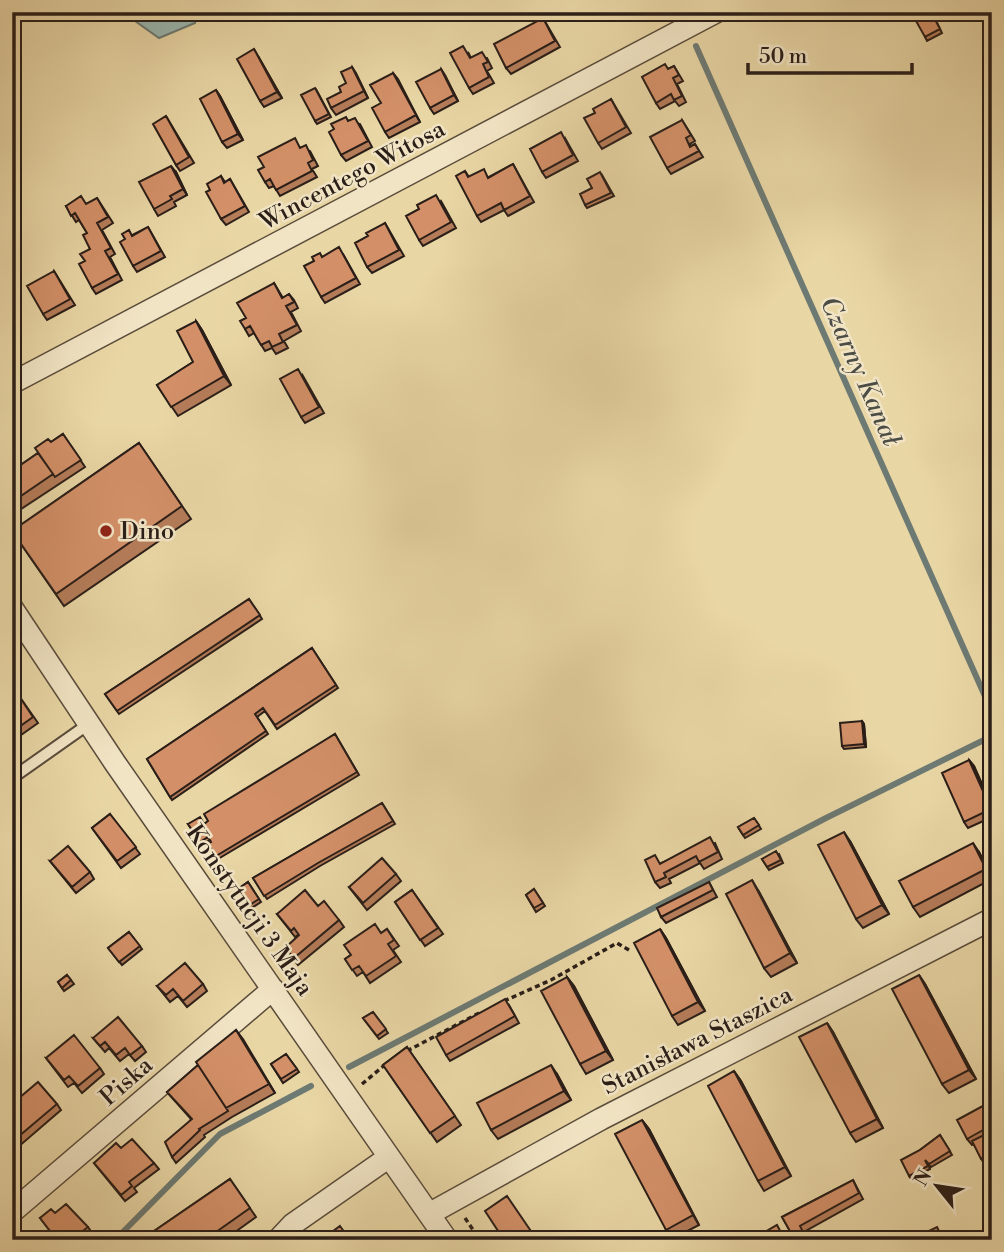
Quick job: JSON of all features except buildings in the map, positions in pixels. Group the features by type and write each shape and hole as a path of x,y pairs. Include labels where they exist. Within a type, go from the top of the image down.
{"street":[{"name":"Wincentego Witosa","path":"12,383 716,12"},
{"name":"Konstytucji 3 Maja","path":"12,608 447,1240"},
{"name":"Stanisława Staszica","path":"429,1214 601,1119 992,919"},
{"name":"Piska","path":"12,1212 273,989"},
{"path":"278,1240 293,1224 390,1157"}],"lane":[{"path":"12,778 90,723"}],"path":[{"path":"499,1003 551,980 617,943 629,950"},
{"path":"402,1054 486,1009"},
{"path":"358,1087 391,1061"}],"water":[{"path":"130,12 197,12 195,23 159,38 128,16"}],"waterway":[{"name":"Czarny Kanał","path":"696,46 992,712"},
{"path":"349,1067 826,818 992,736"},
{"path":"115,1240 220,1134 311,1086"}],"place":[{"name":"Dino","path":"106,531"}]}
